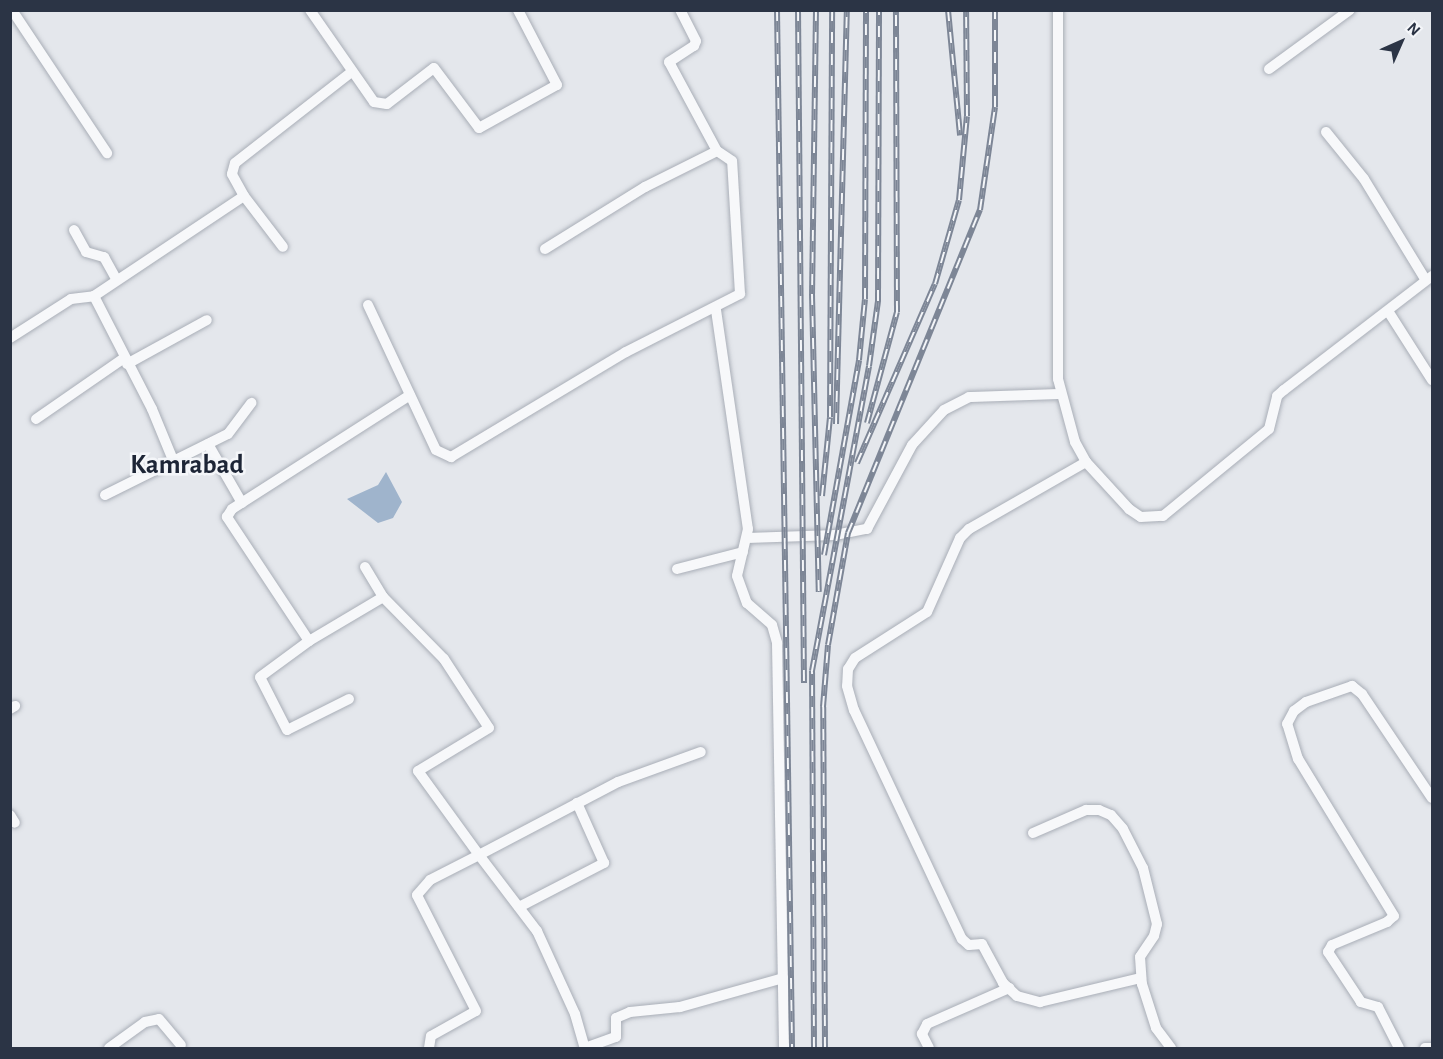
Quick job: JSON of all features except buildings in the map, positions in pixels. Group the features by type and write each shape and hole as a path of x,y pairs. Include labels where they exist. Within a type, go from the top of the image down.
{"street":[{"path":"12,10 106,153"},
{"path":"310,10 350,73 380,105 387,104 434,68 475,124 484,128 557,85 518,10"},
{"path":"368,305 436,450 452,457 626,352 716,310 740,294 732,161 717,151 669,62 694,46 696,40 680,10"},
{"path":"1058,10 1055,330 1061,394 1074,442 1086,462 1129,509 1141,517 1163,516 1269,429 1277,396 1429,278 1364,178 1326,132"},
{"path":"1269,69 1350,10"},
{"path":"283,247 244,196 232,174 235,163 350,73"},
{"path":"545,249 645,187 717,151"},
{"path":"10,338 71,299 94,296 116,279 244,196"},
{"path":"74,230 86,252 104,257 116,279"},
{"path":"94,296 173,460"},
{"path":"716,310 747,538 737,576 747,603 772,625 777,643 784,1048"},
{"path":"1388,311 1432,380"},
{"path":"36,419 126,361 207,320"},
{"path":"747,538 867,530 912,445 944,410 969,397 1061,394"},
{"path":"309,641 231,529 227,517 242,502 410,395"},
{"path":"105,495 228,434 251,403"},
{"path":"208,444 242,502"},
{"path":"1086,462 969,529 960,538 927,612 855,658 848,669 846,686 854,710 962,939 969,945 982,945 1009,988 1024,998 1040,1002 1141,978"},
{"path":"676,569 743,552"},
{"path":"365,567 383,597 444,659 489,728 418,771 537,931 563,983 585,1048 616,1037 616,1018 630,1012 680,1007 783,978"},
{"path":"349,699 287,730 260,677 309,641 383,597"},
{"path":"1399,1048 1378,1007 1361,1002 1328,952 1332,945 1388,922 1394,916 1298,759 1287,724 1293,711 1306,702 1352,686 1362,694 1432,798"},
{"path":"429,1048 431,1036 476,1011 417,894 430,880 618,782 701,752"},
{"path":"519,907 604,863 577,803"},
{"path":"1033,833 1092,810 1111,815 1124,829 1143,868 1157,924 1154,936 1140,957 1141,978 1156,1028 1170,1048"},
{"path":"929,1048 922,1034 927,1024 1009,988"},
{"path":"109,1048 145,1022 159,1019 181,1045"},
{"path":"1425,1048 1432,1048"}],"water":[{"path":"386,472 402,502 393,518 378,523 347,499 378,485"}],"railway":[{"path":"777,10 792,1048"},
{"path":"798,10 804,683"},
{"path":"816,10 812,294 819,592"},
{"path":"822,496 830,417 832,10"},
{"path":"836,424 847,10"},
{"path":"824,555 859,360 865,299 866,10"},
{"path":"814,1048 812,671 869,366 878,301 879,10"},
{"path":"867,423 897,312 896,10"},
{"path":"948,10 960,135"},
{"path":"857,463 935,284 959,200 967,116 966,10"},
{"path":"825,1048 823,707 828,645 848,533 980,210 995,107 995,10"}],"district":[{"name":"Kamrabad","path":"187,465"}]}
